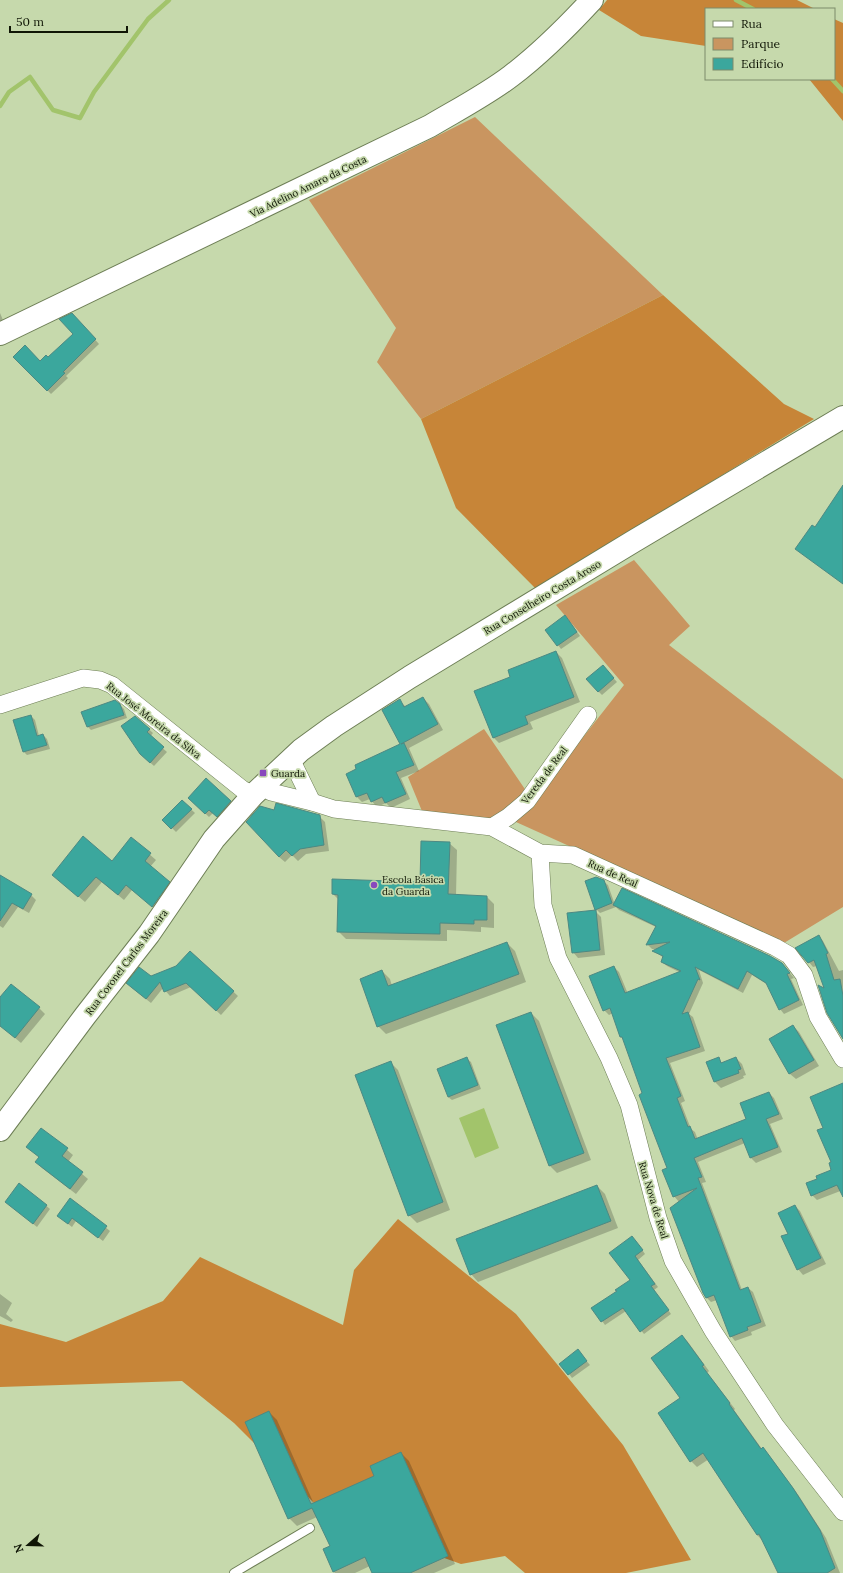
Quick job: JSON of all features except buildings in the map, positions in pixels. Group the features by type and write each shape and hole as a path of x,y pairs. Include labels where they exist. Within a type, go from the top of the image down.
{"main road":[{"name":"Via Adelino Amaro da Costa","path":"0,334 430,126 473,101 510,76 543,49 592,0"},
{"name":"Rua Conselheiro Costa Aroso","path":"257,791 291,759 334,726 634,541 843,417"},
{"name":"Rua Coronel Carlos Moreira","path":"0,1130 85,1016 149,934 214,839 257,791"}],"street":[{"name":"Rua José Moreira da Silva","path":"0,705 83,678 100,680 112,685 242,789 257,791"},
{"name":"Vereda de Real","path":"492,827 508,817 527,801 588,715"},
{"path":"291,759 312,802"},
{"name":"Rua de Real","path":"257,791 270,792 334,809 492,827 540,854 573,855 775,947 789,955 804,975 818,1017 843,1059"},
{"name":"Rua Nova de Real","path":"540,854 543,905 558,958 609,1058 629,1105 658,1218 673,1261 713,1331 775,1425 843,1512"}],"lane":[{"path":"234,1573 310,1528"}],"green space":[{"path":"475,117 663,295 421,419 377,362 396,328 309,200"},
{"path":"634,560 690,626 669,645 843,779 843,907 784,943 516,822 424,816 408,777 484,729 533,801 624,685 556,605"}],"shaded area":[{"path":"607,0 797,0 813,8 705,8 705,46 641,36 599,10"},
{"path":"835,19 843,23 843,121 810,80 835,80"},
{"path":"663,295 784,404 814,419 536,589 456,508 421,419"},
{"path":"484,1108 499,1148 475,1158 459,1118"},
{"path":"398,1219 516,1314 623,1445 691,1560 626,1573 525,1573 505,1556 461,1564 327,1516 234,1423 182,1381 0,1387 0,1324 66,1342 163,1301 200,1257 343,1325 354,1270"}],"waterway":[{"path":"0,106 9,92 30,77 53,110 80,118 94,92 148,19 169,0"},
{"path":"736,0 751,8"},
{"path":"833,80 843,91"}],"place":[{"name":"Guarda","path":"263,773"},
{"name":"Escola Básica da Guarda","path":"374,885"}]}
